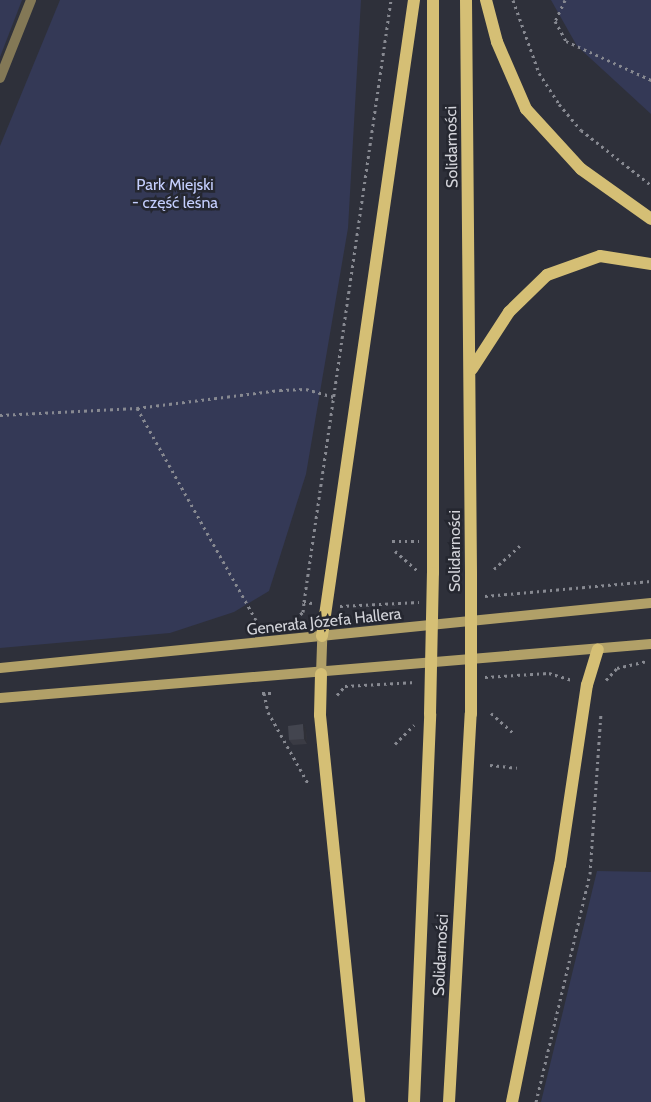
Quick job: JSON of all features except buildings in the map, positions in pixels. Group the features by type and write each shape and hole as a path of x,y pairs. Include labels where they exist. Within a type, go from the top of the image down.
{"main road":[{"path":"359,1102 320,715 323,604 414,0"},
{"name":"Solidarności","path":"414,1102 428,574 433,0"},
{"name":"Solidarności","path":"448,1102 471,714 472,369 466,0"},
{"path":"486,0 497,42 526,109 581,169 651,219"},
{"path":"472,369 509,312 546,275 600,256 651,264"},
{"name":"Generała Józefa Hallera","path":"0,668 651,603"},
{"path":"0,698 320,674 651,644"},
{"path":"512,1102 560,865 587,685 598,650"}],"street":[{"path":"0,78 31,0"}],"path":[{"path":"391,0 304,602 351,608 429,601"},
{"path":"513,0 539,73 559,104 581,130 651,185"},
{"path":"565,0 556,22 566,41 651,80"},
{"path":"0,415 136,408 280,390 306,389 334,397"},
{"path":"136,408 262,630"},
{"path":"392,541 420,541"},
{"path":"494,569 521,545"},
{"path":"394,551 428,574"},
{"path":"477,596 651,581"},
{"path":"602,689 616,668 651,661"},
{"path":"264,693 268,712 309,785"},
{"path":"536,1102 590,874 601,708"},
{"path":"491,713 514,734"},
{"path":"395,744 424,717"},
{"path":"490,766 517,768"}],"green space":[{"path":"0,0 22,0 0,57"},
{"name":"Park Miejski - część leśna","path":"60,0 361,0 348,228 306,474 269,591 234,612 170,633 0,648 0,146"},
{"path":"551,0 651,0 651,114 577,46"},
{"path":"597,871 651,872 651,1102 541,1102"}]}
